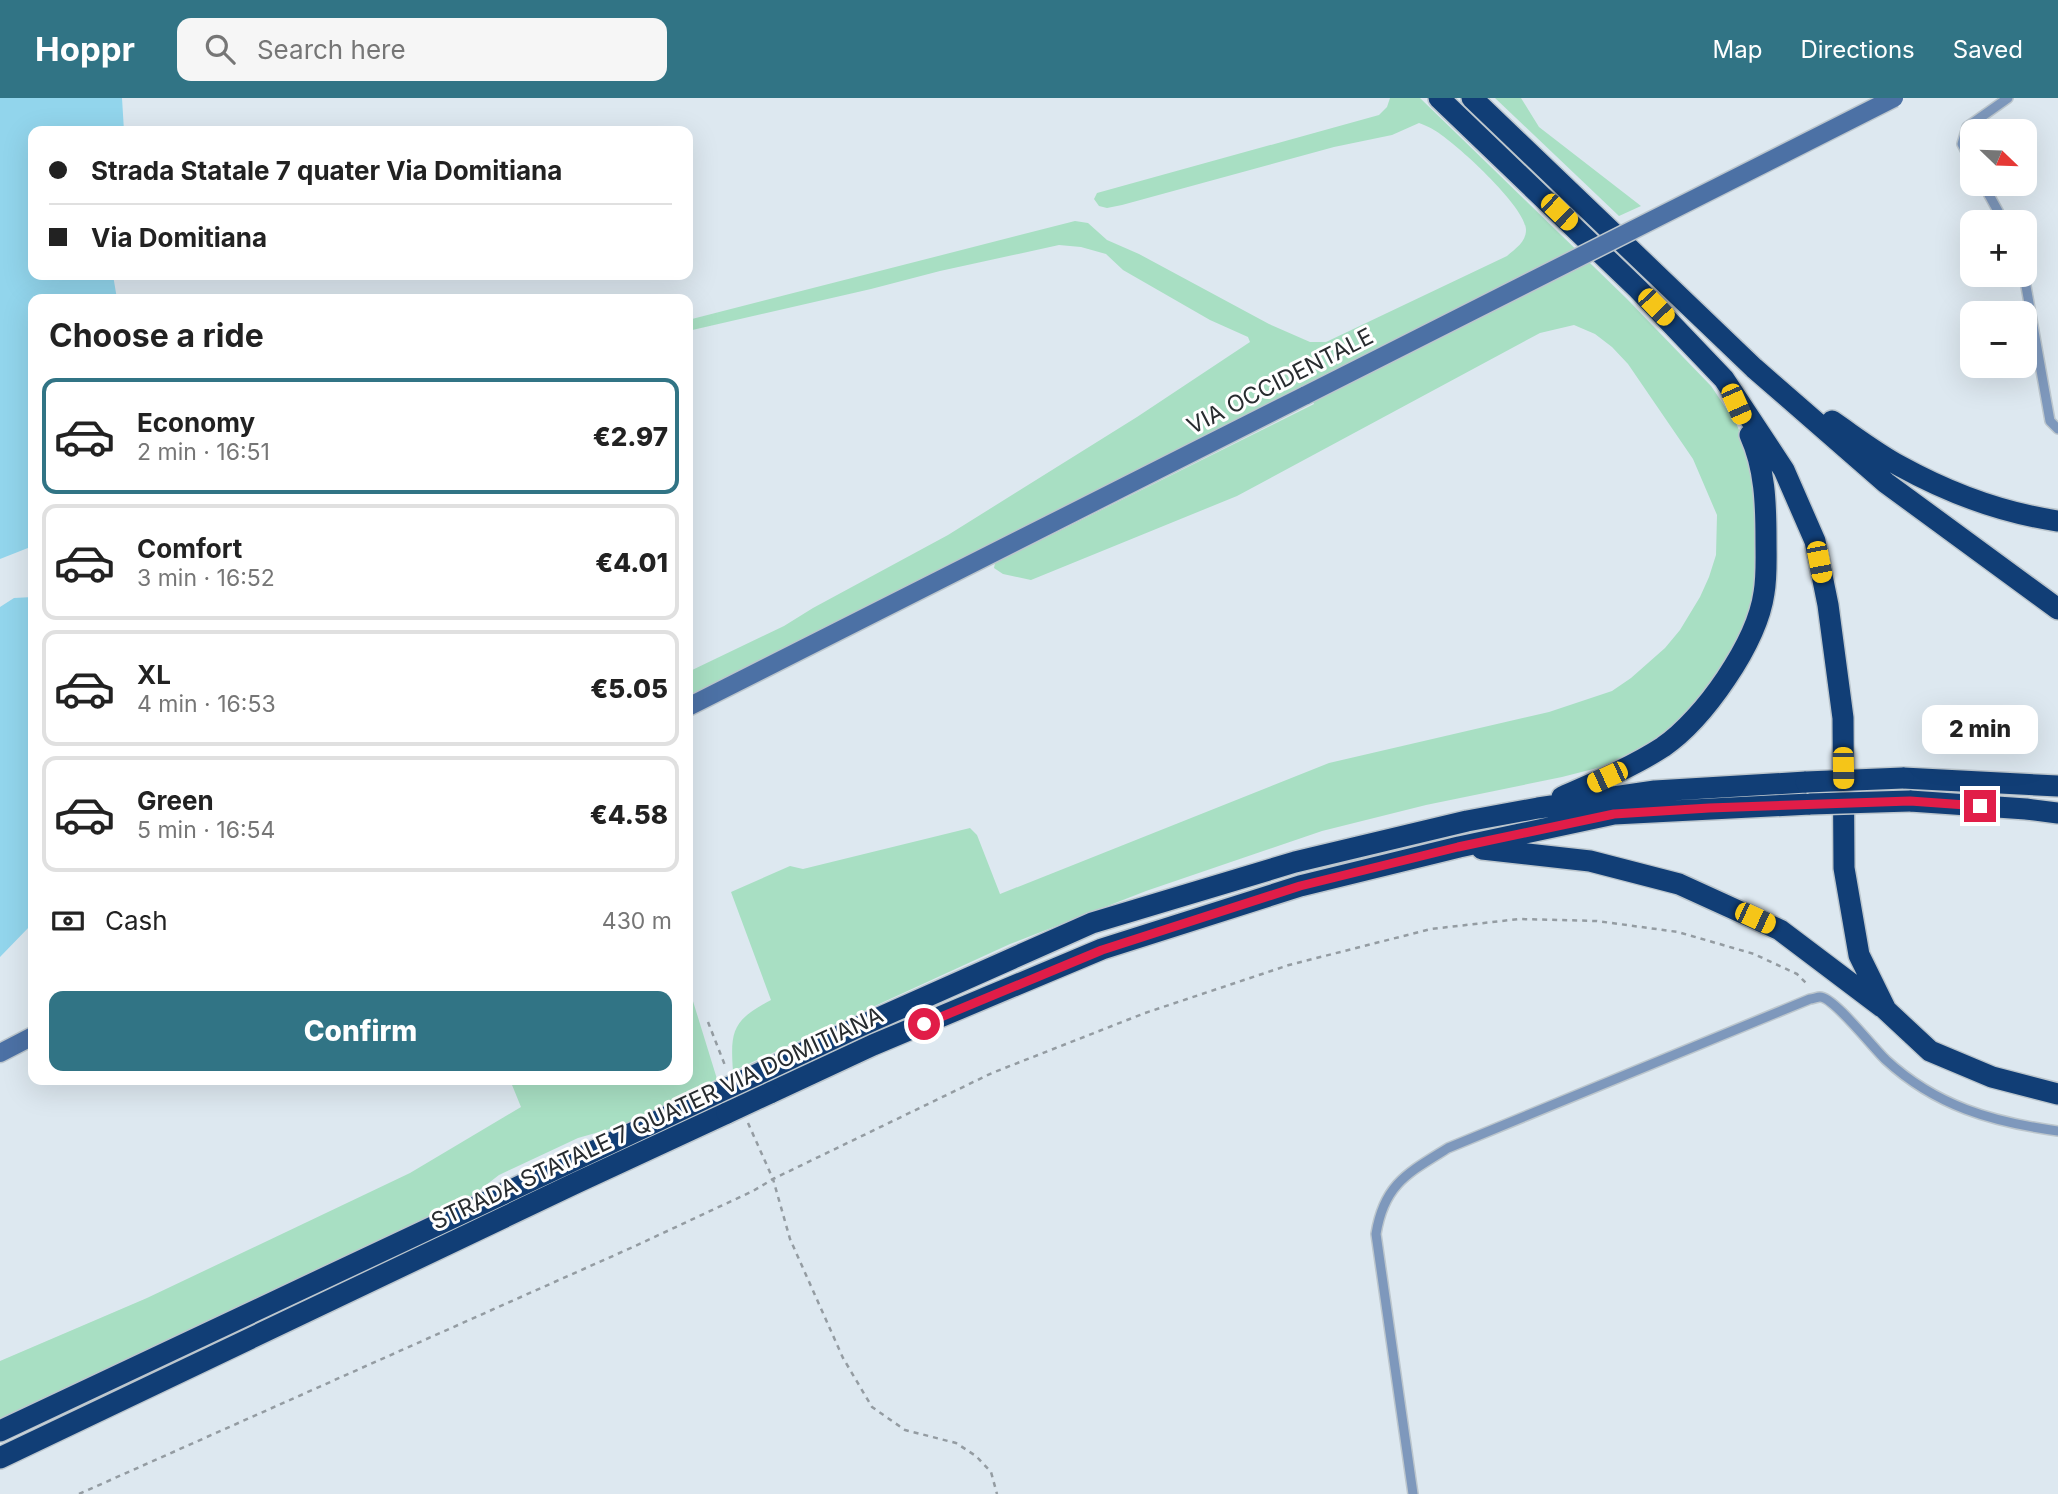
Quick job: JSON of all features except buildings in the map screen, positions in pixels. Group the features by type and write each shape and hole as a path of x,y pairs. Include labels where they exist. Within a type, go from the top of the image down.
{"highway":[{"path":"1439,98 1638,289 1724,379 1784,470 1815,541 1828,605 1843,718 1844,868 1859,955 1886,1010"},
{"path":"1472,98 1754,368 1886,483 2058,609"},
{"path":"1754,368 1899,466 1969,498 2026,517 2058,521"},
{"path":"1538,808 1607,777 1664,746 1699,714 1723,683 1750,640 1765,595 1766,504 1758,454 1724,379"},
{"name":"STRADA STATALE 7 QUATER VIA DOMITIANA","path":"0,1431 856,1027 1092,923 1295,862 1467,821 1655,791 1903,778 2058,786"},
{"name":"STRADA STATALE 7 QUATER VIA DOMITIANA","path":"0,1458 563,1189 873,1045 1102,950 1300,886 1458,847 1614,814 1910,801 2058,813"},
{"path":"1458,847 1590,861 1679,884 1780,930 1886,1010 1930,1051 1992,1077 2058,1094"}],"street":[{"name":"VIA OCCIDENTALE","path":"693,704 1894,98"},
{"path":"0,1053 28,1039"}],"lane":[{"path":"1979,119 2008,98"},
{"path":"2026,287 2050,421 2058,429"},
{"path":"1413,1494 1376,1234 1379,1215 1388,1194 1409,1172 1448,1148 1810,999 1821,997 1829,999 1886,1060 1935,1097 1998,1121 2058,1131"}],"path":[{"path":"79,1494 633,1247 992,1073 1145,1013 1289,965 1432,929 1519,919 1597,921 1678,932 1754,954 1797,974 1821,997"},
{"path":"773,1178 790,1239 843,1358 872,1407 905,1430 956,1443 976,1456 990,1472 997,1494"}],"green space":[{"path":"1390,98 1420,98 1627,299 1711,386 1736,423 1757,480 1764,561 1744,638 1687,717 1629,757 1562,777 1426,805 1322,831 1146,891 1010,944 733,1071 732,1045 741,1020 771,1000 731,892 790,866 803,869 970,828 977,835 1000,894 1329,763 1549,712 1612,691 1665,648 1680,630 1709,577 1716,555 1717,515 1693,459 1628,364 1595,334 1574,325 1540,333 1237,496 1031,580 1003,574 994,568 995,563 1314,404 1306,384 693,698 693,670 784,626 948,535 1137,417 1250,342 1248,337 1210,320 1123,270 1106,254 1081,247 1059,245 693,330 693,319 1075,221 1088,223 1107,240 1139,254 1269,324 1310,342 1326,342 1507,256 1524,238 1526,230 1515,206 1472,161 1432,129 1419,123 1392,135 1334,147 1122,205 1107,208 1099,206 1094,199 1097,193 1379,115 1387,107"},
{"path":"1495,98 1521,98 1539,127 1641,206 1619,216"},
{"path":"693,1001 717,1079 627,1124 578,1138 499,1175 473,1195 448,1209 0,1419 0,1361 147,1298 410,1173 521,1107 512,1085 693,1085"}],"water":[{"path":"0,98 122,98 124,126 28,126 28,280 114,280 116,294 28,294 28,548 0,559"},
{"path":"28,597 28,928 0,957 0,607 14,598"}],"route":[{"path":"924,1024 1102,950 1300,886 1458,847 1614,814 1910,801 1980,806"}]}
